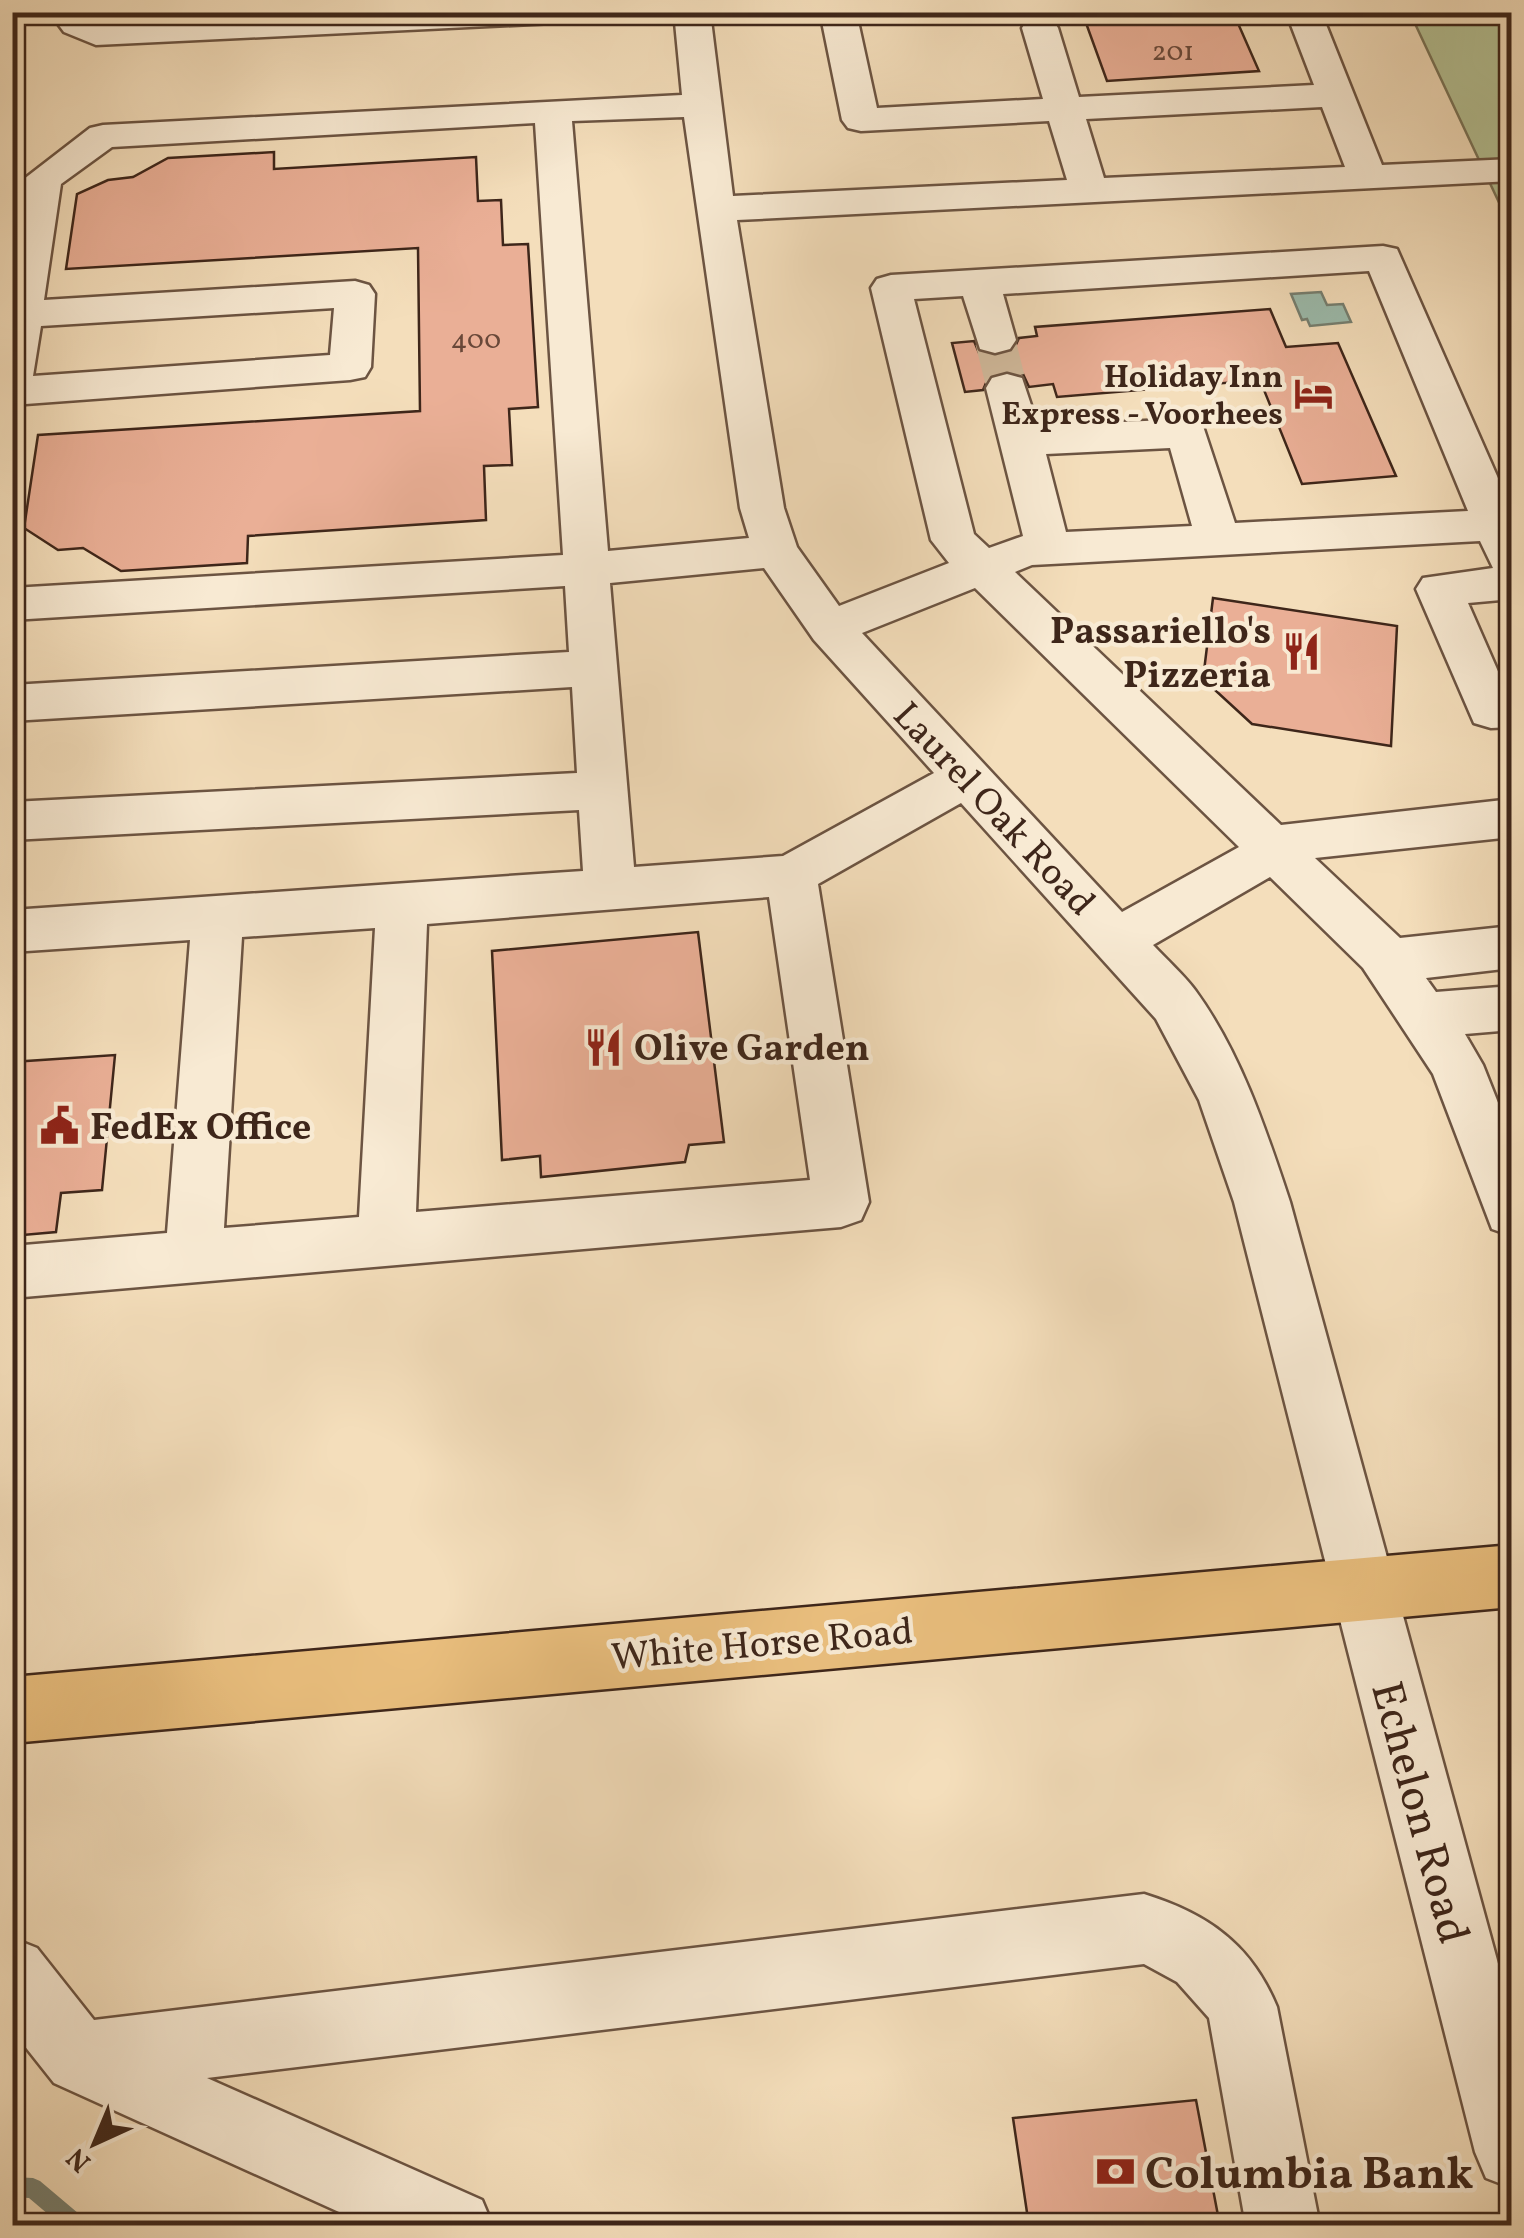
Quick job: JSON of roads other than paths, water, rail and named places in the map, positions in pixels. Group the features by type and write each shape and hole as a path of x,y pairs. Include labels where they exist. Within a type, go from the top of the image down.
{"main road":[{"name":"White Horse Road","path":"12,1710 1512,1576"}],"street":[{"path":"66,12 96,34 337,18 554,12"},
{"name":"Laurel Oak Road","path":"692,12 715,209 762,508 776,551 830,628 1175,1004 1209,1057 1234,1113 1262,1202 1362,1589"},
{"path":"838,12 861,120 1335,95"},
{"path":"1303,12 1368,177"},
{"path":"1040,28 1089,191"},
{"path":"12,379 43,180 103,136 701,105"},
{"path":"553,111 610,890"},
{"path":"715,209 1512,170"},
{"path":"830,628 980,567 1027,550 1218,540 1504,544 1383,258 891,288 953,540 980,567 1275,851 1387,961 1456,1065 1512,1211"},
{"path":"980,283 995,340"},
{"path":"12,391 350,367 355,294 22,314"},
{"path":"1007,388 1048,548"},
{"path":"1021,441 1188,433 1218,540"},
{"path":"12,604 587,569 776,551"},
{"path":"1512,583 1440,589 1490,710 1512,708"},
{"path":"12,704 594,668"},
{"path":"12,931 402,906 791,875 966,778"},
{"path":"12,822 603,790"},
{"path":"1117,940 1292,841 1512,818"},
{"path":"12,1272 841,1202 791,875"},
{"path":"386,1241 402,906"},
{"path":"194,1257 217,918"},
{"path":"1387,961 1512,947"},
{"path":"1422,1015 1512,1008"},
{"name":"Echelon Road","path":"1362,1589 1512,2152"},
{"path":"80,2058 1144,1928 1174,1937 1202,1954 1225,1978 1242,2008 1282,2226"},
{"path":"12,1974 80,2058 456,2226"}],"waterway":[{"path":"12,2187 33,2188 78,2226"}],"tunnel":[{"path":"995,340 1007,388"}],"place":[{"name":"Holiday Inn Express - Voorhees","path":"1313,394"},
{"name":"Passariello's Pizzeria","path":"1301,652"},
{"name":"Olive Garden","path":"604,1047"},
{"name":"FedEx Office","path":"60,1126"},
{"name":"Columbia Bank","path":"1115,2172"}]}
